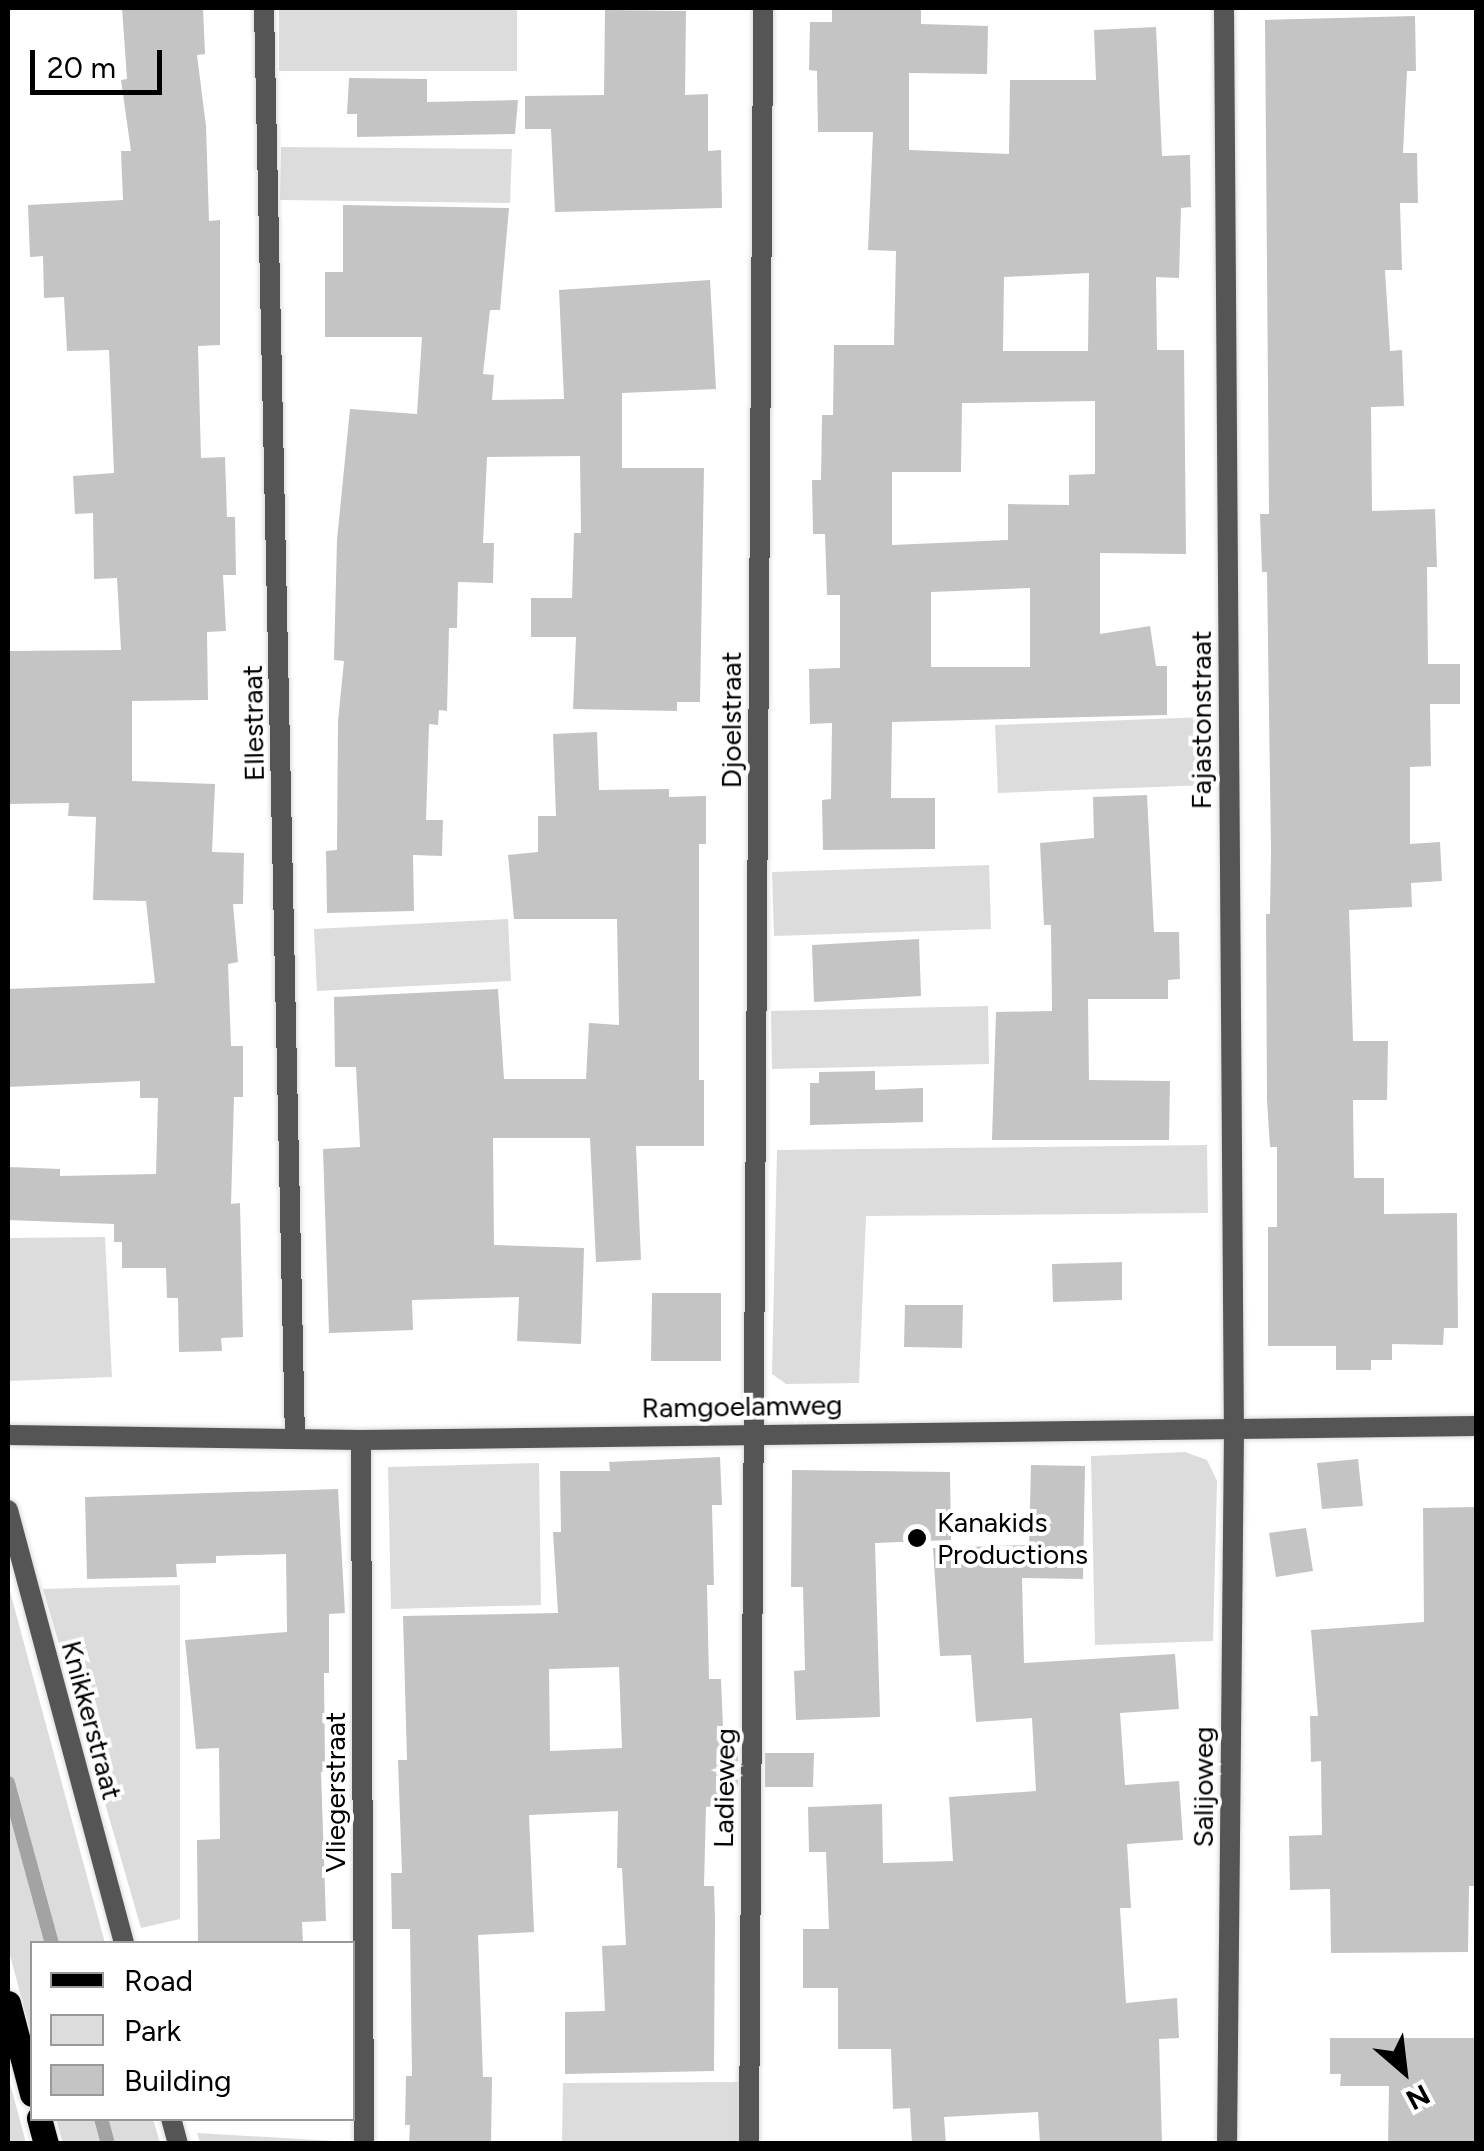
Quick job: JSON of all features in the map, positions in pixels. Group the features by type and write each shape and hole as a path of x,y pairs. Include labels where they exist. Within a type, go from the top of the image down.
{"main road":[{"path":"8,2004 30,2086"}],"street":[{"name":"Ellestraat","path":"264,8 294,1438"},
{"name":"Djoelstraat","path":"755,1433 762,8"},
{"name":"Fajastonstraat","path":"1224,8 1234,1431"},
{"name":"Ramgoelamweg","path":"8,1434 361,1440 1476,1426"},
{"name":"Salijoweg","path":"1227,2144 1234,1431"},
{"name":"Ladieweg","path":"748,2144 755,1433"},
{"name":"Vliegerstraat","path":"361,1440 364,2144"},
{"name":"Knikkerstraat","path":"8,1510 123,1941"}],"green space":[{"path":"279,8 517,8 517,71 279,71"},
{"path":"281,147 512,149 510,203 280,200"},
{"path":"1206,717 1208,785 998,793 995,725"},
{"path":"989,865 991,929 774,936 772,872"},
{"path":"508,919 511,981 317,991 314,929"},
{"path":"988,1006 989,1064 772,1069 771,1011"},
{"path":"1207,1145 1208,1213 866,1216 859,1383 786,1384 772,1374 777,1150"},
{"path":"105,1237 112,1377 8,1381 8,1238"},
{"path":"1185,1452 1207,1460 1217,1481 1213,1641 1095,1645 1091,1456"},
{"path":"539,1463 541,1605 391,1609 388,1467"},
{"path":"8,1584 104,1941 30,1941 30,2030 8,1948"},
{"path":"180,1585 180,1919 141,1928 43,1589"},
{"path":"8,2076 26,2143 8,2143"},
{"path":"739,2082 739,2143 562,2144 563,2083"},
{"path":"57,2121 154,2121 160,2143 63,2143"},
{"path":"197,2133 352,2142 352,2143 200,2143"}],"building":[{"path":"122,8 203,8 205,54 197,55 206,126 209,221 220,220 220,345 198,346 201,458 225,457 227,517 235,517 236,575 223,575 226,631 207,632 208,700 132,701 132,781 215,784 212,852 244,853 243,904 233,904 238,962 228,964 231,1046 243,1046 243,1097 234,1097 231,1204 240,1203 243,1337 221,1338 222,1351 179,1352 178,1298 167,1298 166,1268 122,1268 122,1242 114,1242 114,1224 8,1220 8,1167 60,1169 60,1176 156,1174 158,1098 140,1098 140,1081 8,1087 8,989 155,983 146,901 93,900 96,817 68,816 69,803 8,804 8,651 121,650 117,578 94,579 93,513 75,514 73,476 114,473 109,350 67,351 64,297 44,298 43,256 30,257 28,205 123,200 121,151 131,151 121,80 127,79"},
{"path":"832,8 921,8 921,24 988,26 987,74 909,73 909,150 1009,154 1010,80 1096,80 1094,30 1156,27 1162,156 1190,155 1191,207 1181,208 1179,278 1156,277 1157,350 1184,350 1186,554 1100,553 1100,634 1150,626 1156,666 1167,666 1167,715 892,722 891,798 935,798 935,849 823,850 822,800 831,799 832,723 810,724 809,669 840,668 840,595 827,595 825,534 813,534 812,480 821,480 822,415 833,415 834,345 894,345 896,251 868,250 873,132 818,132 817,71 809,70 810,22 832,22","holes":["1089,273 1088,351 1003,351 1004,277","1095,401 1095,474 1069,475 1069,505 1008,504 1008,540 892,545 892,472 961,472 962,403","1030,588 1030,667 931,667 931,592"]},
{"path":"605,10 686,11 685,95 708,94 708,151 721,150 722,208 555,212 551,129 525,129 525,96 604,95"},
{"path":"1415,16 1416,71 1407,71 1403,153 1417,153 1418,203 1400,203 1402,270 1385,270 1390,351 1402,350 1404,406 1371,407 1372,511 1435,509 1437,567 1427,567 1428,664 1460,664 1460,704 1430,704 1431,766 1410,767 1410,844 1440,842 1442,881 1411,883 1412,907 1349,910 1353,1041 1388,1041 1387,1100 1353,1100 1354,1178 1384,1178 1384,1214 1457,1213 1458,1328 1444,1328 1443,1345 1392,1344 1392,1360 1371,1360 1371,1370 1336,1370 1336,1346 1268,1346 1268,1227 1277,1227 1277,1147 1270,1147 1267,1100 1266,914 1270,914 1271,850 1267,572 1262,572 1260,514 1269,514 1265,20"},
{"path":"349,78 427,79 427,102 518,100 515,134 357,137 357,114 347,114"},
{"path":"343,205 509,208 500,310 490,310 483,374 494,375 492,400 564,399 559,290 710,280 716,389 622,393 622,468 704,468 700,702 677,702 677,711 573,709 576,637 531,637 531,598 572,598 574,533 581,533 580,456 487,457 483,543 494,543 493,583 458,582 457,628 449,628 447,711 439,710 438,725 429,724 426,820 443,820 442,856 413,855 414,911 327,913 326,851 337,850 338,721 344,661 334,660 337,540 350,409 417,414 422,337 325,337 325,272 343,272"},
{"path":"597,732 599,790 669,789 669,797 706,796 706,844 699,844 699,1080 704,1080 704,1146 636,1146 641,1260 596,1262 590,1138 493,1138 494,1245 584,1248 581,1344 517,1341 519,1297 412,1300 413,1330 329,1333 323,1149 360,1147 356,1067 335,1067 334,997 498,989 504,1079 586,1079 589,1023 619,1025 617,919 514,919 508,855 538,852 538,816 556,816 553,734"},
{"path":"1147,795 1154,932 1179,932 1180,979 1168,980 1168,999 1088,999 1089,1080 1170,1081 1169,1140 992,1140 996,1012 1052,1011 1051,925 1044,925 1040,843 1094,838 1093,797"},
{"path":"919,939 921,996 814,1002 812,945"},
{"path":"875,1071 875,1090 923,1088 923,1122 810,1125 810,1083 819,1083 819,1072"},
{"path":"1122,1262 1122,1300 1053,1302 1052,1264"},
{"path":"652,1293 721,1293 721,1361 651,1361"},
{"path":"905,1305 963,1305 962,1348 904,1347"},
{"path":"720,1457 722,1505 712,1505 714,1585 707,1585 709,1679 721,1679 724,1752 738,1752 738,1787 730,1787 731,1805 706,1807 704,1886 714,1886 714,2071 565,2074 565,2012 605,2011 602,1946 626,1945 622,1868 617,1868 618,1811 529,1815 534,1932 478,1935 483,2077 492,2077 491,2144 409,2144 410,2125 405,2125 406,2076 412,2076 410,1929 392,1929 391,1873 402,1873 398,1760 407,1760 403,1616 558,1613 553,1532 561,1532 560,1471 610,1471 609,1462","holes":["619,1667 622,1748 550,1751 549,1669"]},
{"path":"1358,1459 1363,1506 1322,1509 1317,1463"},
{"path":"1031,1465 1085,1466 1083,1579 1022,1578 1024,1663 1175,1654 1179,1709 1120,1713 1125,1785 1179,1781 1183,1840 1127,1844 1131,1908 1120,1908 1126,2003 1177,1998 1179,2038 1159,2039 1162,2144 1040,2144 1038,2112 944,2117 946,2144 912,2144 910,2108 893,2109 891,2049 838,2049 838,1988 803,1988 803,1929 829,1929 826,1852 809,1852 808,1807 882,1804 883,1863 953,1861 949,1797 1036,1791 1032,1718 976,1722 971,1655 940,1656 933,1548 1029,1545"},
{"path":"792,1470 950,1472 951,1540 875,1543 880,1717 796,1720 794,1671 805,1670 803,1587 791,1587"},
{"path":"338,1489 345,1613 329,1614 329,1673 324,1673 325,1772 321,1772 326,1921 302,1922 303,1941 198,1941 197,1840 220,1839 219,1748 196,1749 185,1640 287,1632 286,1554 216,1556 216,1563 176,1564 177,1577 87,1579 85,1497"},
{"path":"1476,1507 1476,1886 1469,1886 1468,1952 1331,1953 1330,1889 1290,1890 1289,1836 1322,1835 1321,1761 1311,1762 1310,1716 1318,1716 1311,1630 1424,1622 1423,1508"},
{"path":"1306,1528 1313,1571 1276,1577 1269,1533"},
{"path":"765,1753 814,1753 813,1787 765,1787"},
{"path":"1330,2038 1476,2038 1476,2144 1388,2144 1389,2086 1340,2086 1341,2074 1330,2074"}],"waterway":[{"path":"8,1783 51,1941"},
{"path":"102,2121 108,2144"}],"place":[{"name":"Kanakids Productions","path":"917,1538"}]}
